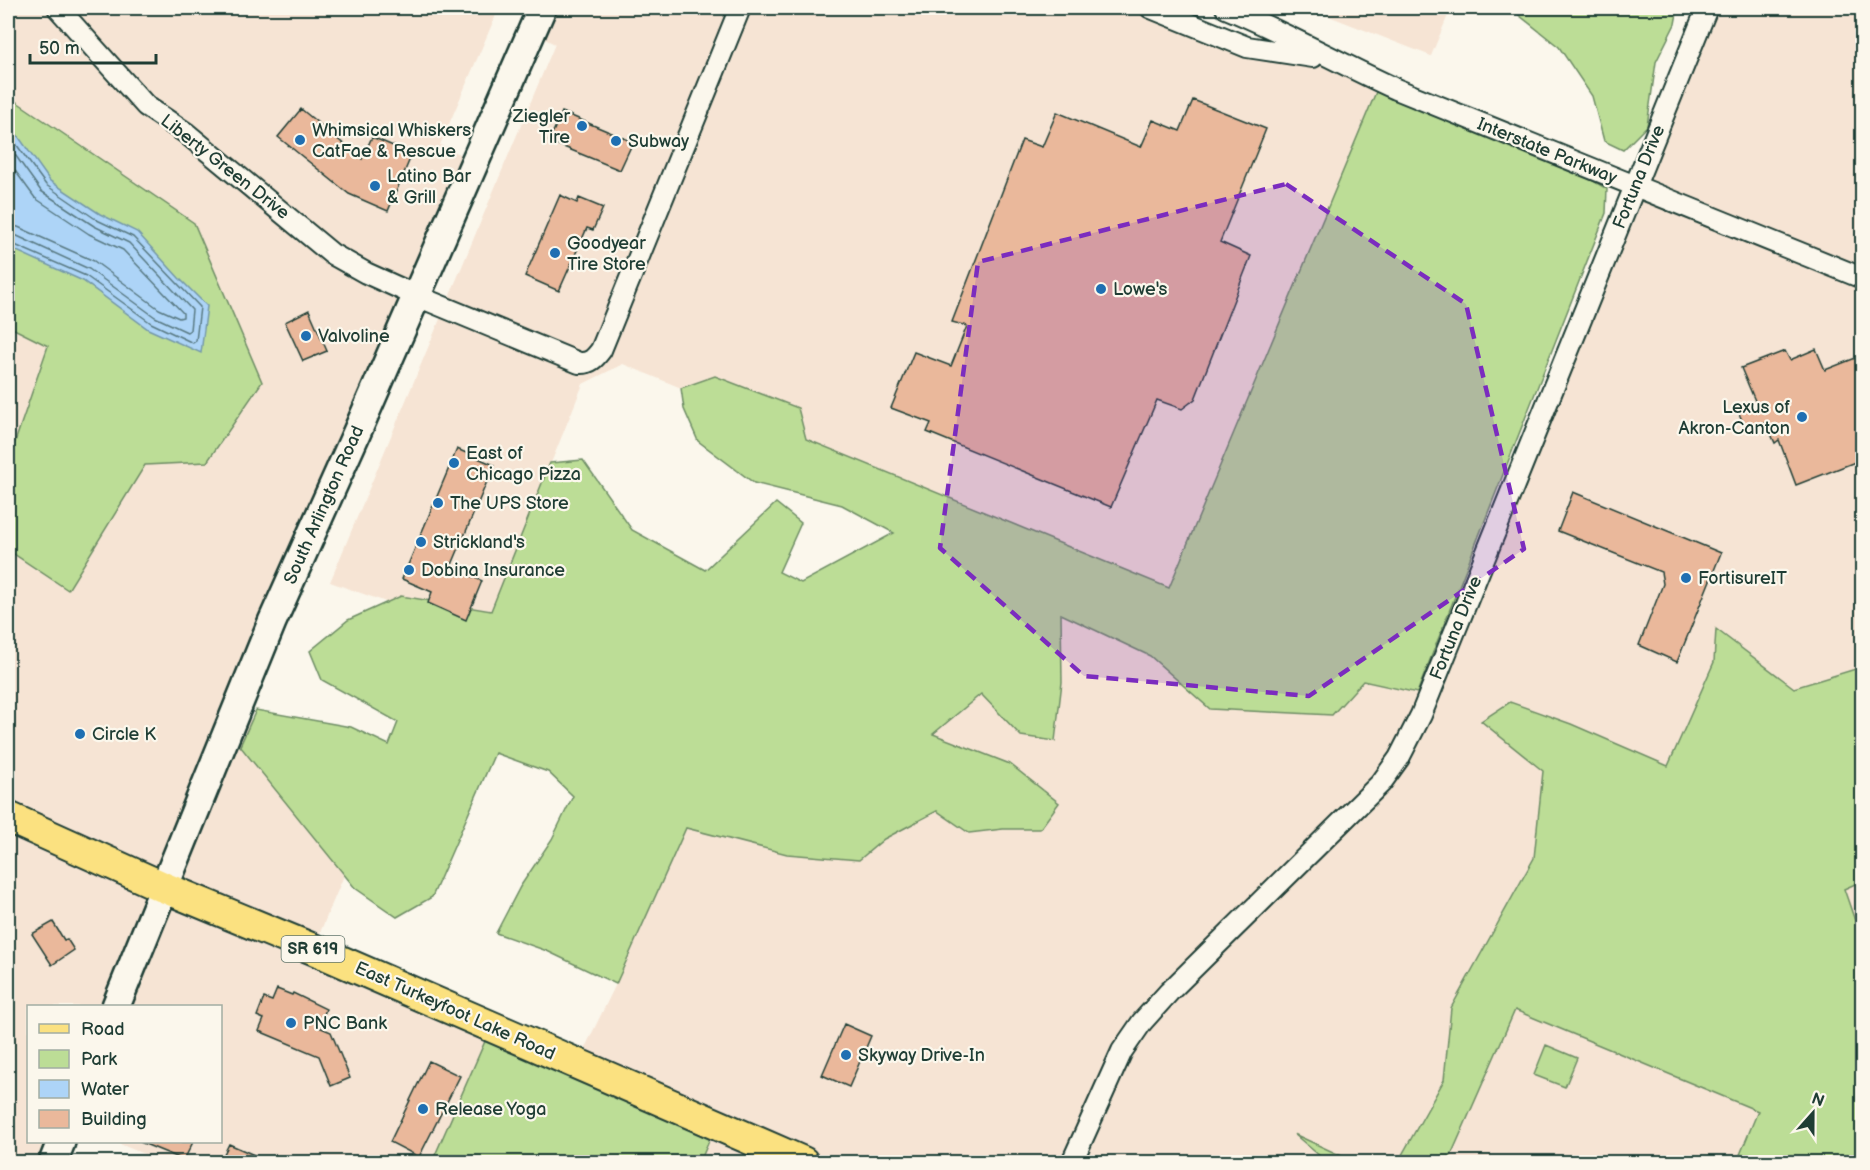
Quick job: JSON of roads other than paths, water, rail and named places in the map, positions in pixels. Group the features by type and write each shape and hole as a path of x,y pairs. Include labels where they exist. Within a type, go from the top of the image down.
{"main road":[{"name":"South Arlington Road","path":"116,1005 272,622 542,8"},
{"name":"East Turkeyfoot Lake Road","path":"8,817 163,887 312,949 803,1162"},
{"path":"53,1162 61,1143"}],"street":[{"name":"Liberty Green Drive","path":"58,8 146,106 186,133 332,254 366,273 417,296 586,364 596,357 604,341 740,8"},
{"name":"Interstate Parkway","path":"1151,8 1247,47 1333,60"},
{"name":"Interstate Parkway","path":"1226,8 1261,22 1333,60 1396,89 1863,278"},
{"name":"Fortuna Drive","path":"1072,1162 1118,1059 1142,1022 1176,985 1372,792 1399,758 1421,715 1707,8"}],"water":[{"path":"8,122 50,181 100,214 137,232 207,306 201,353 148,329 83,281 8,247"}],"place":[{"name":"Ziegler Tire","path":"582,126"},
{"name":"Whimsical Whiskers CatFae & Rescue","path":"300,140"},
{"name":"Subway","path":"616,141"},
{"name":"Latino Bar & Grill","path":"375,186"},
{"name":"Goodyear Tire Store","path":"555,253"},
{"name":"Lowe's","path":"1101,289"},
{"name":"Valvoline","path":"306,336"},
{"name":"Lexus of Akron-Canton","path":"1802,417"},
{"name":"East of Chicago Pizza","path":"454,463"},
{"name":"The UPS Store","path":"438,503"},
{"name":"Strickland's","path":"421,542"},
{"name":"Dobina Insurance","path":"409,570"},
{"name":"FortisureIT","path":"1686,578"},
{"name":"Circle K","path":"80,734"},
{"name":"PNC Bank","path":"291,1023"},
{"name":"Skyway Drive-In","path":"846,1055"},
{"name":"Release Yoga","path":"423,1109"}]}
